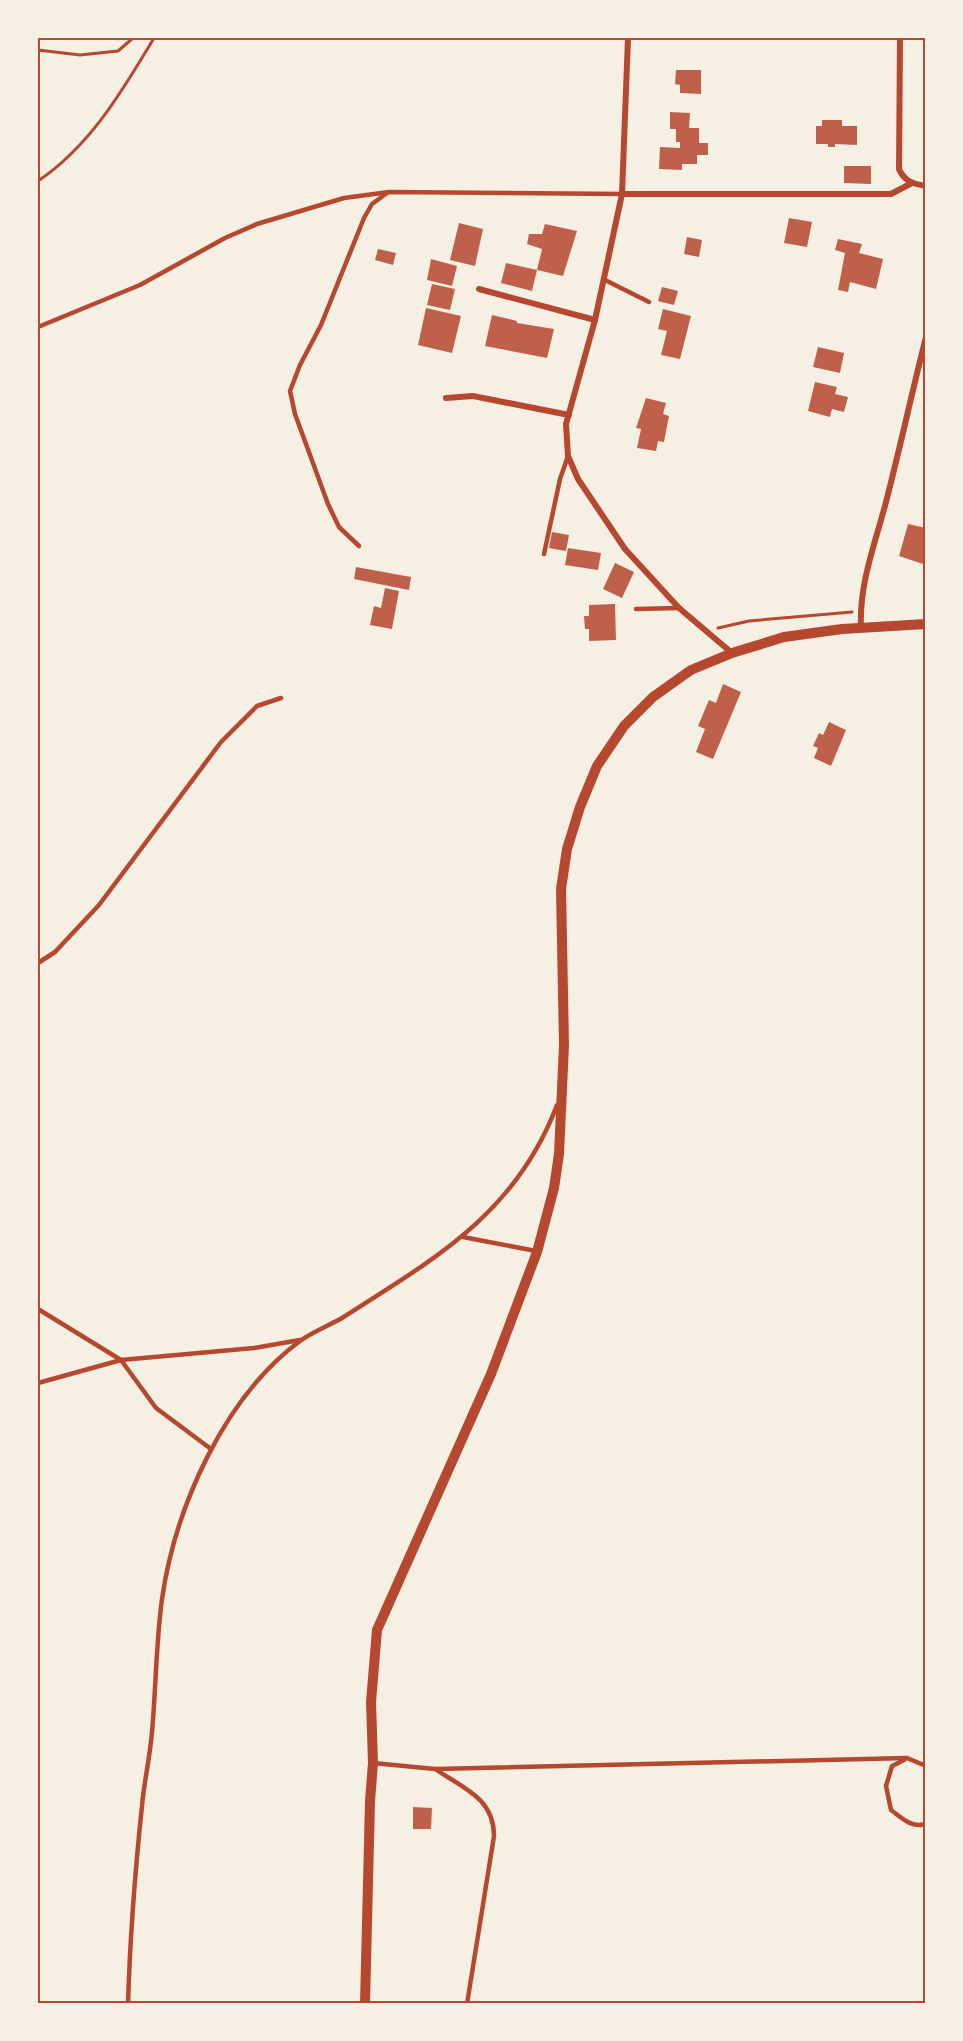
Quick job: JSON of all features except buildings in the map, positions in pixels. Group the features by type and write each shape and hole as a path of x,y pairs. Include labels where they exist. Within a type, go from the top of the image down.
{"street":[{"path":"628,38 622,194 605,280 566,424 568,456 578,479 625,549 679,608 732,653"},
{"path":"900,38 899,169 902,177 912,183 926,186"},
{"path":"622,194 891,194 912,183"},
{"path":"479,289 595,320"},
{"path":"861,627 860,612 868,564 886,503 926,337"},
{"path":"446,398 473,396 569,415"},
{"path":"364,2004 369,1813 373,1762 371,1702 377,1630 474,1415 537,1252 554,1188 564,1045 561,889 567,849 580,807 597,766 624,726 652,697 691,670 732,653 784,638 861,627 926,624"}],"lane":[{"path":"38,327 140,285 225,238 257,224 321,204 390,192 622,194"},
{"path":"359,546 339,527 328,504 295,414 291,391 297,372 321,325 363,218 372,204 390,192"},
{"path":"605,280 649,302"},
{"path":"544,554 560,479 568,456"},
{"path":"636,609 679,608"},
{"path":"38,963 55,952 106,897 221,742 256,706 280,698"},
{"path":"129,2004 130,1936 142,1803 152,1733 163,1596 179,1530 211,1449 230,1415 253,1384 300,1340 330,1325 434,1260 486,1217 518,1180 552,1121 562,1092"},
{"path":"463,1237 537,1252"},
{"path":"38,1309 121,1360 156,1408 211,1449"},
{"path":"38,1383 121,1360 254,1348 300,1340"},
{"path":"373,1762 435,1769 907,1758 926,1766"},
{"path":"907,1758 892,1766 886,1786 891,1810 908,1823 918,1826 926,1824"},
{"path":"435,1769 487,1805 494,1821 494,1836 467,2004"}],"path":[{"path":"38,50 80,55 118,51 133,38"},
{"path":"38,181 55,169 108,114 154,38"},
{"path":"709,633 721,627 749,621 860,612"}]}
